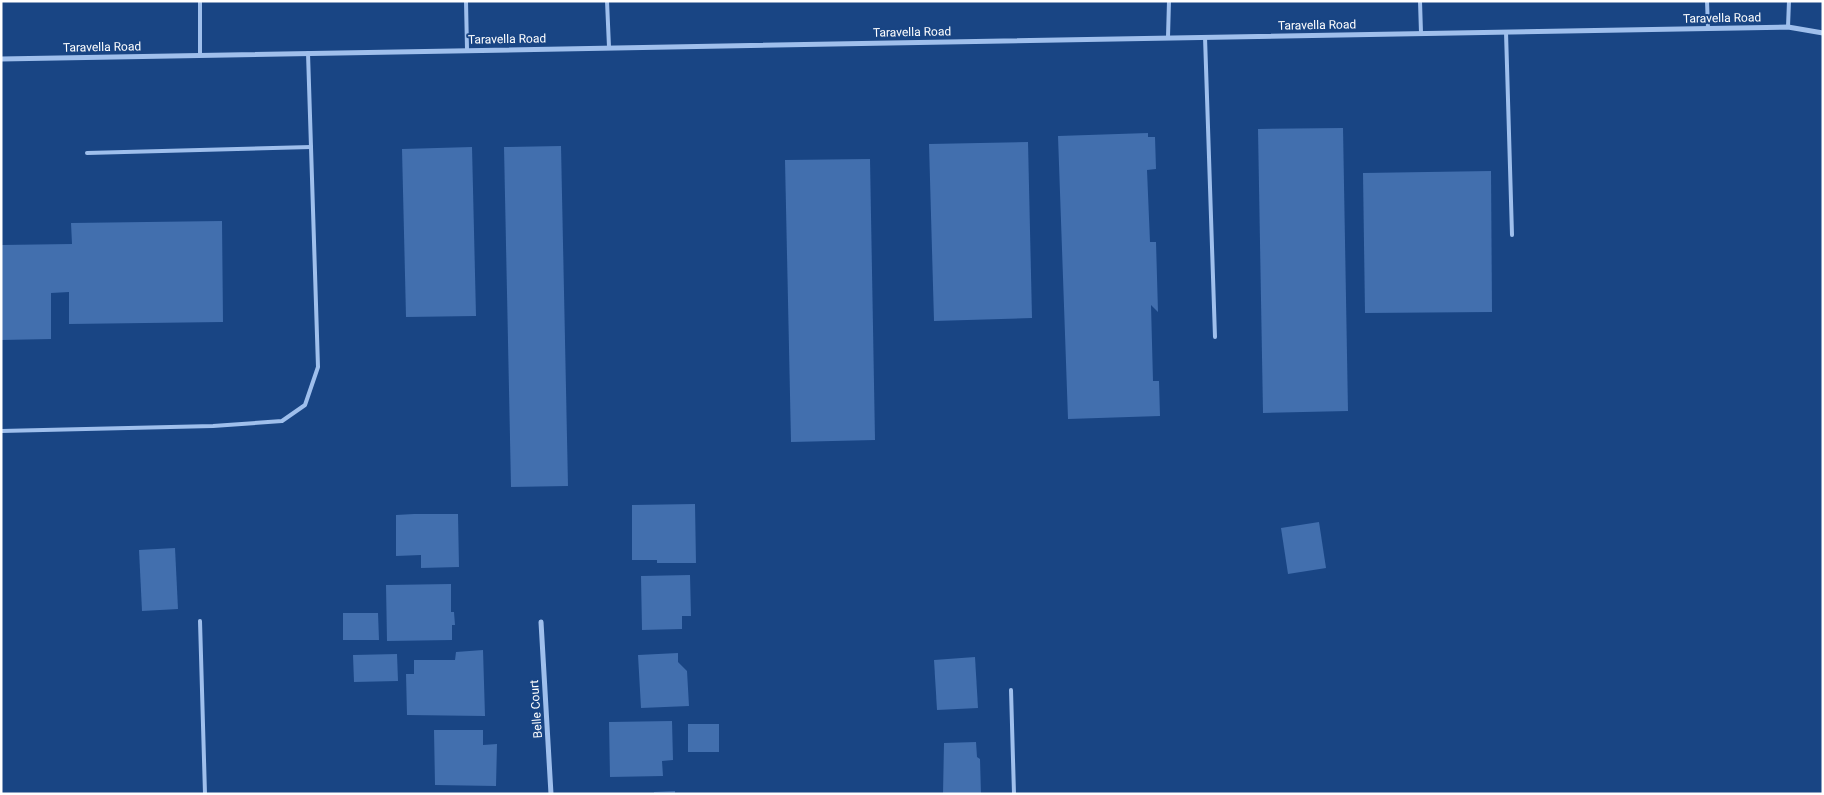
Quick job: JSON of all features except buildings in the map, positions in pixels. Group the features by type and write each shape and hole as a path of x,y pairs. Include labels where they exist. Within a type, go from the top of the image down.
{"street":[{"name":"Taravella Road","path":"1,59 1788,26 1823,33"},
{"name":"Belle Court","path":"541,622 552,794"}],"lane":[{"path":"200,1 200,54"},
{"path":"466,1 467,49"},
{"path":"607,1 609,47"},
{"path":"1168,37 1169,1"},
{"path":"1420,1 1421,33"},
{"path":"1707,1 1708,28"},
{"path":"1788,26 1789,1"},
{"path":"1506,32 1512,235"},
{"path":"1204,37 1215,337"},
{"path":"1,431 213,426 282,421 305,405 318,367 308,53"},
{"path":"87,153 311,147"},
{"path":"200,620 205,794"},
{"path":"1011,690 1014,794"}]}
